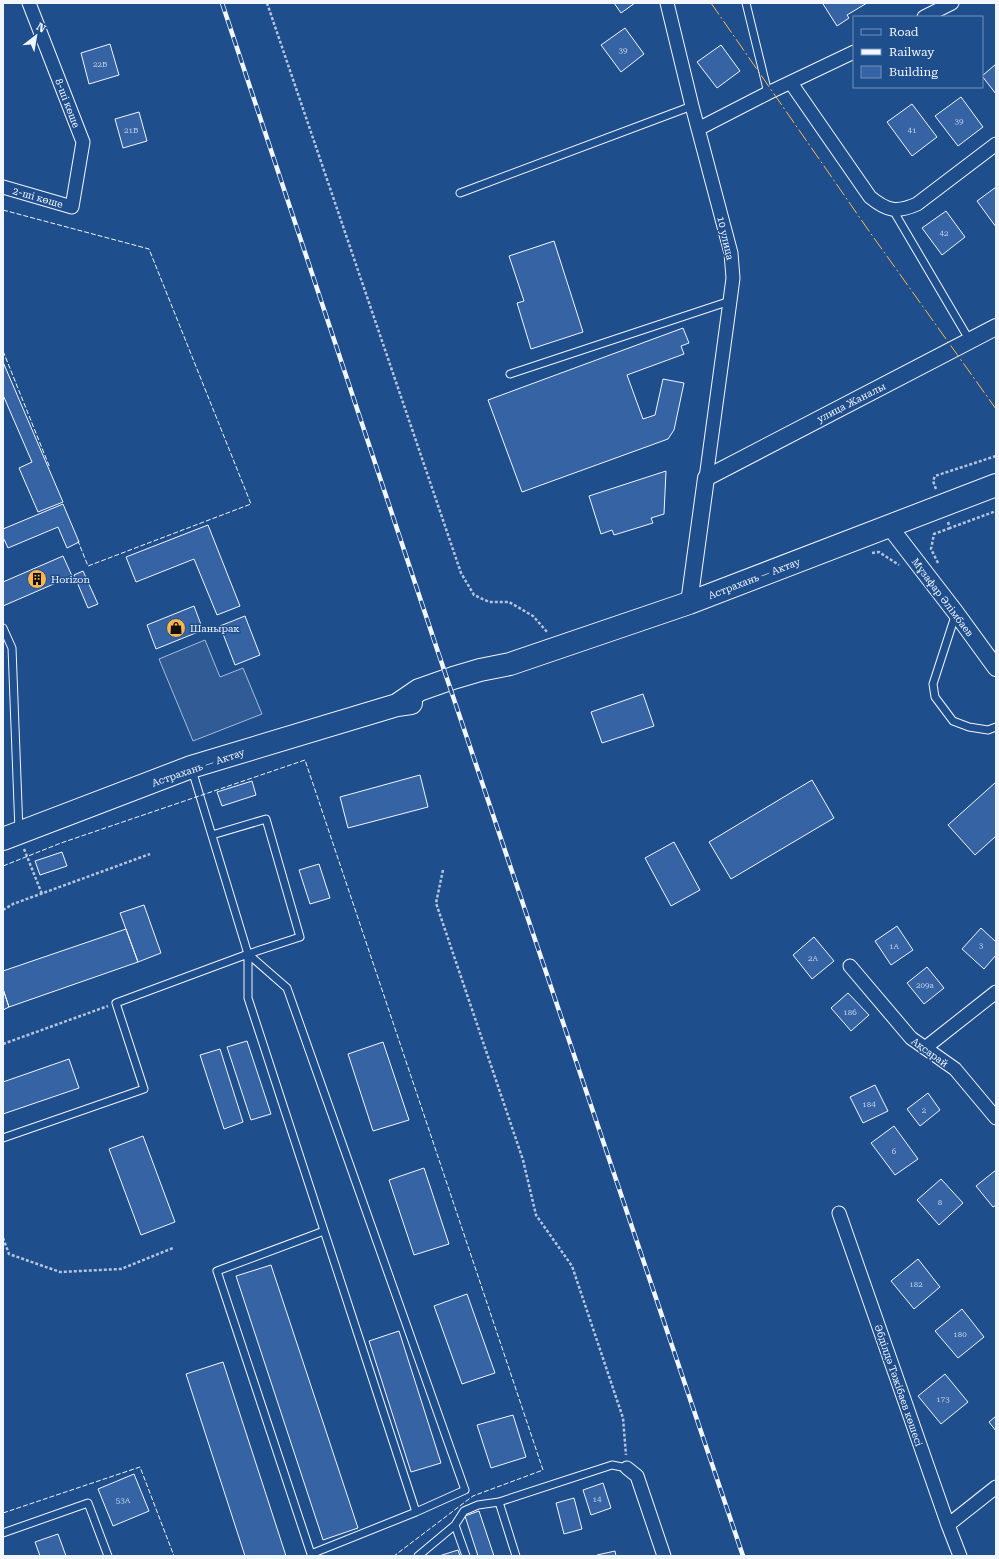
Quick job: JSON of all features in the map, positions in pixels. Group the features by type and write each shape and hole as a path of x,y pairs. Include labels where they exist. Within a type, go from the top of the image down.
{"highway":[{"name":"Астрахань — Актау","path":"8,837 191,767 397,705 422,702 455,692 484,680 510,664 689,603 996,484"}],"street":[{"name":"8-шi көше","path":"29,3 83,142 72,207"},
{"name":"10 улица","path":"667,3 692,106 731,253 733,278 706,478"},
{"path":"926,16 952,3"},
{"path":"698,129 768,93 853,52"},
{"path":"791,83 870,197 880,206 894,210 905,209 917,204 996,144"},
{"name":"2-ші көше","path":"3,187 72,207"},
{"name":"улица Жаналы","path":"706,478 996,327"},
{"path":"689,603 706,478"},
{"name":"Мұзафар Әлімбаев","path":"889,526 996,668"},
{"name":"Ақсарай","path":"850,966 911,1038 955,1070 996,1118"},
{"path":"925,1048 996,992"},
{"name":"Әбділдә Тәжібаев көшесі","path":"839,1214 960,1556"},
{"path":"627,1468 636,1476 664,1556"},
{"path":"948,1525 996,1487"}],"lane":[{"path":"746,3 768,93"},
{"path":"460,193 692,106"},
{"path":"894,210 970,341"},
{"path":"510,374 730,301"},
{"path":"956,613 933,684 935,697 953,721 969,727 988,730 996,727"},
{"path":"3,628 12,648 8,837"},
{"path":"191,767 248,954 248,998 416,1512"},
{"path":"3,1138 144,1089 116,1003 248,954 300,937 266,819 212,835"},
{"path":"248,954 287,988 465,1490 416,1512 311,1554 217,1271 324,1231"},
{"path":"419,1556 456,1525 464,1511 478,1505 499,1502 612,1465 627,1468"},
{"path":"499,1502 516,1556"},
{"path":"3,1533 88,1503 108,1556"},
{"path":"456,1525 466,1556"}],"path":[{"path":"267,3 461,573 474,595 489,602 509,602 533,616 560,646"},
{"path":"867,554 879,552 901,566"},
{"path":"8,837 42,894"},
{"path":"3,910 13,904 150,854"},
{"path":"443,870 436,903 523,1160 536,1216 572,1266 575,1273 623,1418 627,1468"},
{"path":"3,1044 116,1003"},
{"path":"3,1238 9,1254 60,1272 121,1269 173,1248"}],"shaded area":[{"path":"205,640 220,677 243,668 262,714 193,741 159,659"}],"building":[{"path":"614,3 635,3 621,13"},
{"path":"867,3 847,15 849,18 837,26 823,4"},
{"path":"625,28 644,54 621,72 601,45"},
{"path":"110,44 119,75 89,84 81,53"},
{"path":"721,45 740,71 717,88 697,62"},
{"path":"996,64 996,94 983,77 983,75"},
{"path":"961,97 983,127 958,146 935,116"},
{"path":"912,104 937,137 912,156 887,122"},
{"path":"139,112 147,141 123,148 115,119"},
{"path":"996,187 996,227 977,201"},
{"path":"946,211 965,237 942,255 922,228"},
{"path":"554,241 583,332 531,349 517,303 524,301 509,256"},
{"path":"683,328 689,343 681,346 684,354 627,375 643,419 655,415 663,379 684,383 674,430 668,439 522,492 488,400"},
{"path":"3,362 63,502 38,512 19,468 32,462 3,395"},
{"path":"666,471 664,514 651,518 653,523 614,535 612,530 601,534 589,496"},
{"path":"63,504 79,542 67,548 58,527 8,548 3,539 3,529"},
{"path":"208,525 240,606 217,615 194,559 136,582 126,557"},
{"name":"Horizon","path":"63,556 72,576 3,606 3,582"},
{"path":"83,571 98,604 88,608 74,575"},
{"path":"194,606 203,630 156,649 147,625"},
{"path":"245,616 260,655 235,665 220,626"},
{"path":"643,694 654,726 602,743 591,712"},
{"path":"420,775 428,807 348,828 340,797"},
{"path":"812,780 834,818 731,879 709,842"},
{"path":"252,781 256,795 222,806 217,792"},
{"path":"996,782 996,836 975,855 948,825"},
{"path":"674,842 700,890 671,906 645,858"},
{"path":"62,852 67,866 40,875 35,861"},
{"path":"319,864 330,898 310,904 299,870"},
{"path":"144,905 161,953 138,962 120,913"},
{"path":"897,926 913,950 891,965 875,941"},
{"path":"981,928 996,942 996,955 984,969 962,949"},
{"path":"126,929 138,962 9,1007 3,989 3,971"},
{"path":"814,937 834,961 812,979 793,955"},
{"path":"927,967 944,988 924,1004 907,983"},
{"path":"3,989 9,1007 3,1010"},
{"path":"848,993 869,1015 851,1031 831,1008"},
{"path":"247,1041 271,1114 251,1120 227,1047"},
{"path":"383,1042 409,1120 373,1131 348,1054"},
{"path":"220,1049 243,1122 224,1129 200,1055"},
{"path":"69,1059 79,1088 3,1114 3,1082"},
{"path":"875,1085 888,1111 863,1123 850,1097"},
{"path":"928,1093 940,1110 920,1126 907,1109"},
{"path":"894,1126 918,1159 895,1175 871,1143"},
{"path":"143,1136 175,1222 141,1235 109,1149"},
{"path":"424,1168 449,1244 414,1255 389,1180"},
{"path":"996,1170 996,1205 993,1207 976,1186"},
{"path":"941,1179 963,1203 939,1225 917,1200"},
{"path":"918,1259 940,1287 914,1309 891,1281"},
{"path":"271,1265 358,1528 323,1540 236,1276"},
{"path":"467,1294 495,1373 462,1384 434,1306"},
{"path":"962,1309 984,1337 958,1358 935,1331"},
{"path":"399,1331 441,1463 411,1472 369,1341"},
{"path":"223,1362 286,1556 245,1556 186,1374"},
{"path":"945,1374 968,1402 941,1424 918,1396"},
{"path":"513,1415 526,1457 491,1468 477,1425"},
{"path":"996,1416 996,1431 989,1422"},
{"path":"134,1474 149,1511 113,1526 98,1489"},
{"path":"603,1483 611,1508 591,1515 583,1490"},
{"path":"574,1498 582,1529 564,1534 556,1503"},
{"path":"479,1511 494,1556 478,1556 465,1516"},
{"path":"58,1534 66,1556 40,1556 35,1542"},
{"path":"458,1550 460,1556 439,1556"},
{"path":"615,1551 616,1556 597,1556 597,1555"}],"railway":[{"path":"222,3 436,646 743,1556"}],"fence":[{"path":"3,210 149,249 251,504 88,566 78,541"},
{"path":"3,351 50,468"},
{"path":"3,866 61,843 305,760 543,1470 473,1496 394,1556"},
{"path":"3,1513 140,1467 174,1556"}],"power":[{"path":"711,3 869,231 996,409"}],"place":[{"name":"Horizon","path":"37,579"},
{"name":"Шанырак","path":"176,628"}]}
